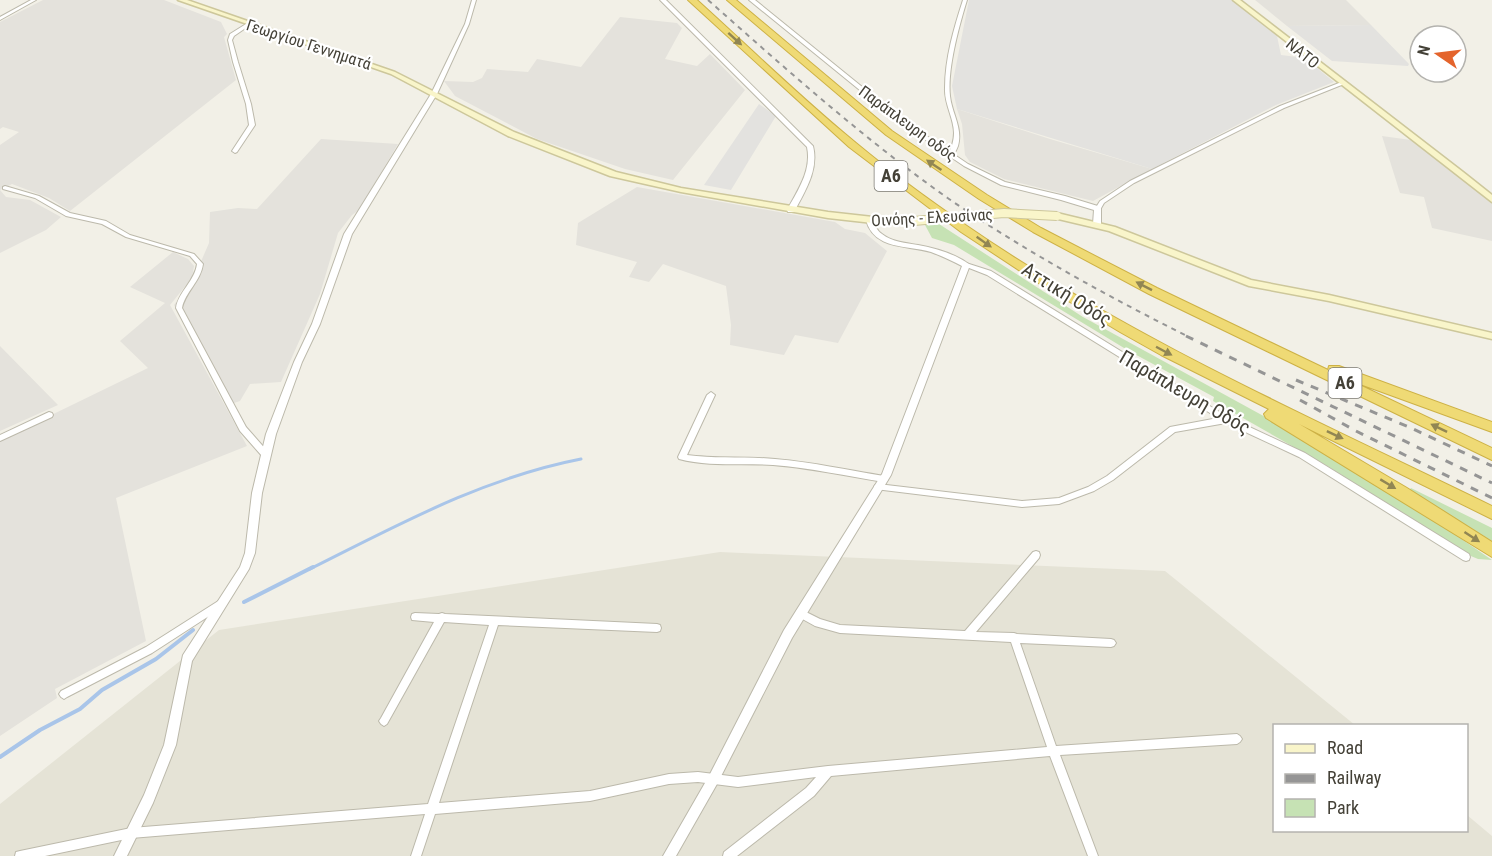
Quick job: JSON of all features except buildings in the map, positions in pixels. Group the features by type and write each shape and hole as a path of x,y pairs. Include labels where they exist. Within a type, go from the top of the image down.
{"highway":[{"name":"Αττική Οδός","path":"692,0 852,145 938,210 996,250 1113,323 1225,383 1376,454 1492,513"},
{"name":"Αττική Οδός","path":"731,0 889,133 982,197 1047,235 1197,312 1492,454"},
{"path":"1197,312 1315,362 1492,427"},
{"path":"1225,383 1247,401 1402,492 1492,550"}],"main road":[{"name":"Γεωργίου Γεννηματά","path":"181,0 248,25 370,64 434,94"},
{"name":"ΝΑΤΟ","path":"1236,0 1341,84 1371,104 1492,199"},
{"name":"ΝΑΤΟ","path":"1247,0 1354,87 1371,104"},
{"name":"Οινόης - Ελευσίνας","path":"434,94 538,147 613,174 681,190 792,210 882,221 914,221 1004,213 1058,216 1097,224 1249,283 1329,298 1492,336"},
{"name":"Οινόης - Ελευσίνας","path":"1329,298 1358,301 1492,329"}],"street":[{"path":"0,19 34,0"},
{"path":"120,856 149,800 170,745 187,659 225,601 244,569 250,553 257,493 265,454 348,234 434,94 466,24 474,0"},
{"path":"663,0 810,146 813,153 811,168 792,210"},
{"name":"Παράπλευρη οδός","path":"752,0 901,120 951,156 994,180 1098,209"},
{"path":"951,156 958,142 958,133 947,90 965,0"},
{"path":"235,151 252,125 247,96 241,83 230,40 232,35 248,25"},
{"path":"1097,224 1098,209 1102,202 1132,182 1282,106 1341,84"},
{"path":"5,188 37,197 68,214 104,222 128,236 185,251 197,258 200,264 199,272 180,302 179,308 243,429 265,454"},
{"path":"1084,221 1086,205"},
{"path":"669,856 713,780 800,613 881,483 966,265 933,250 890,241 875,233 870,220"},
{"path":"882,221 883,233 890,241"},
{"name":"Παράπλευρη Οδός","path":"966,265 989,273 1226,420 1302,455 1466,557"},
{"path":"711,395 682,457 720,462 760,461 790,464 881,483 1022,504 1059,501 1091,489 1110,478 1173,429 1226,420"},
{"path":"0,438 50,415"},
{"path":"968,635 1035,555"},
{"path":"64,694 150,650 225,601"},
{"path":"800,613 818,623 840,630 1111,643"},
{"path":"416,617 657,628"},
{"path":"384,721 442,617"},
{"path":"416,856 495,621"},
{"path":"1014,637 1053,751 1093,856"},
{"path":"20,856 131,833 590,796 669,778 698,777 738,782 828,771 1053,751 1238,739"},
{"path":"728,856 810,792 828,771"}],"shaded area":[{"path":"43,0 164,0 221,22 227,34 224,37 236,80 70,211 49,198 12,184 0,190 0,145 19,132 3,127 0,129 0,22"},
{"path":"969,0 1234,0 1277,36 1281,55 1305,58 1334,82 1276,105 1152,169 957,109 952,86"},
{"path":"1255,0 1346,0 1371,25 1287,26"},
{"path":"620,17 677,23 682,28 665,59 697,66 710,54 745,90 673,180 625,169 537,139 455,96 444,81 473,82 482,78 487,69 528,72 537,59 581,67"},
{"path":"1371,25 1408,63 1408,66 1332,61 1287,26"},
{"path":"759,104 776,116 731,190 704,185"},
{"path":"957,109 1152,169 1093,201 1004,179 970,162 965,155 962,124"},
{"path":"1382,136 1411,140 1492,203 1492,241 1432,228 1424,197 1400,193"},
{"path":"321,139 398,144 359,210 338,233 320,294 281,382 250,384 240,401 228,405 174,305 193,280 209,243 210,212 238,208 257,209"},
{"path":"637,187 835,222 845,229 865,233 887,251 838,343 795,335 784,355 730,345 731,325 726,286 663,264 649,282 629,277 637,262 576,245 578,223"},
{"path":"0,190 6,197 30,200 61,217 46,230 0,253"},
{"path":"173,252 188,259 194,266 192,278 170,305 247,446 116,498 146,641 55,689 57,698 0,736 0,440 148,368 120,341 165,303 130,287"},
{"path":"0,346 58,405 0,431"},
{"path":"720,552 1165,571 1354,724 1273,724 1273,832 1468,832 1468,816 1492,836 1492,856 0,856 0,804 219,630"}],"green space":[{"path":"939,224 1083,317 1269,419 1415,507 1492,560 1478,559 1466,554 1329,467 1213,401 1214,397 1129,351 954,245 932,238 925,225"},
{"path":"1411,488 1492,528 1492,541 1409,490"}],"waterway":[{"path":"310,569 409,520 475,491 545,467 581,459"},
{"path":"244,602 313,567"},
{"path":"0,757 40,730 80,709 102,690 156,659 193,630"}],"railway":[{"path":"708,0 856,128 949,199 1007,237 1067,272 1189,337"},
{"path":"1186,336 1492,483"},
{"path":"1296,380 1409,427 1492,466"},
{"path":"1300,400 1356,431 1492,498"}]}
